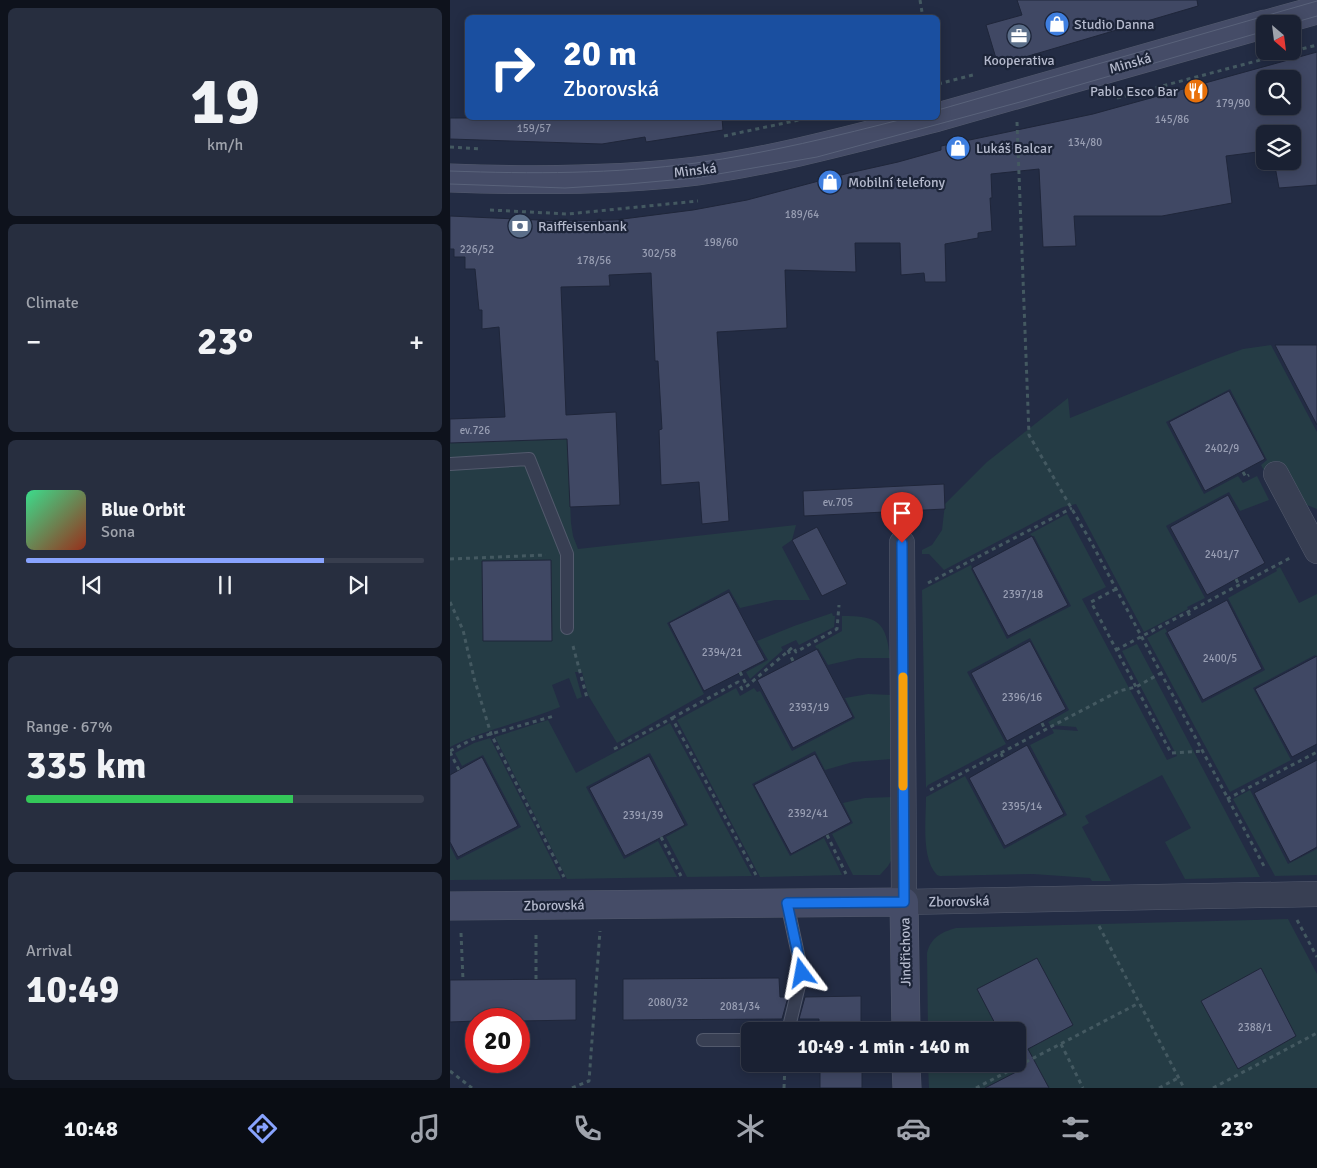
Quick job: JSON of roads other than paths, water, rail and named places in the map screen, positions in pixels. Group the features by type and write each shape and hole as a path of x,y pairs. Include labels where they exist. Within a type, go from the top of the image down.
{"street":[{"name":"Minská","path":"1299,15 1317,10"},
{"name":"Minská","path":"940,116 1256,27"},
{"name":"Minská","path":"450,178 503,180 571,179 697,171 809,151 925,120"},
{"path":"1276,474 1317,551"},
{"name":"Jindřichova","path":"902,543 906,1022"},
{"name":"Zborovská","path":"450,906 904,902 1317,894"},
{"path":"906,1072 907,1088"}],"lane":[{"path":"450,464 529,459 567,554 568,628"},
{"path":"787,903 802,973 790,1022"},
{"path":"703,1040 741,1040"}],"tram line":[{"path":"940,109 1317,1"},
{"path":"1301,21 1317,16"},
{"path":"450,184 565,188 628,184 695,178 817,157 1020,102 1256,34"},
{"path":"450,171 573,172 665,167 776,149 899,120"}],"place":[{"name":"Studio Danna","path":"1057,24"},
{"name":"Kooperativa","path":"1019,36"},
{"name":"Pablo Esco Bar","path":"1196,91"},
{"name":"Lukáš Balcar","path":"958,148"},
{"name":"Mobilní telefony","path":"830,182"},
{"name":"Raiffeisenbank","path":"520,226"}]}
